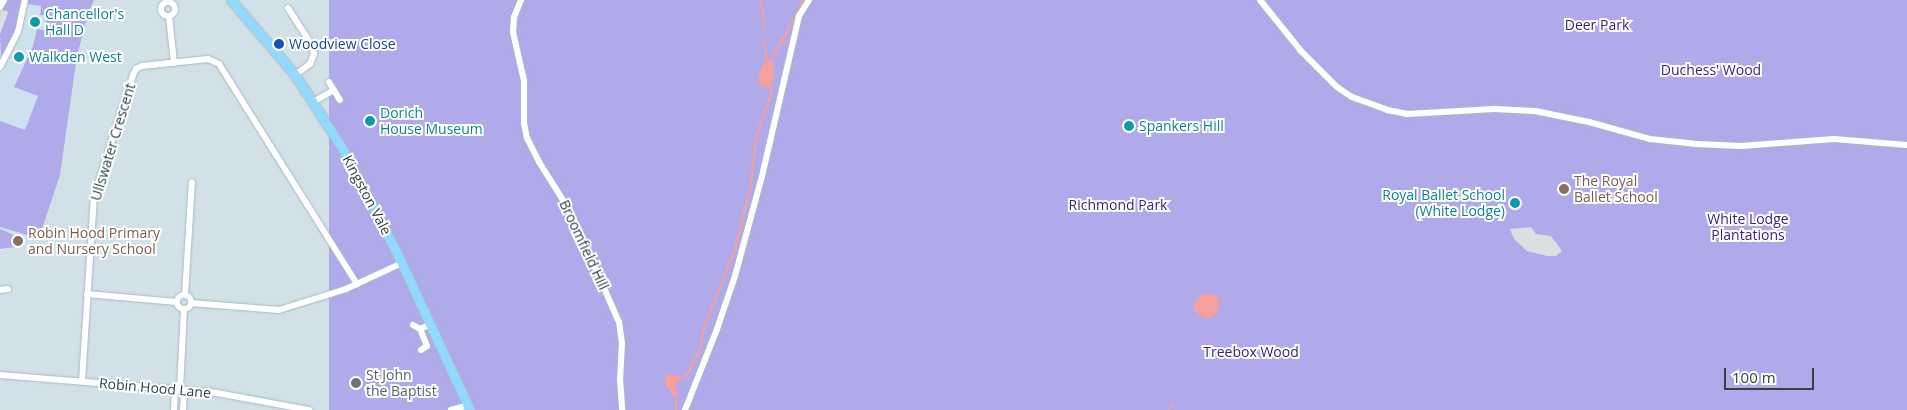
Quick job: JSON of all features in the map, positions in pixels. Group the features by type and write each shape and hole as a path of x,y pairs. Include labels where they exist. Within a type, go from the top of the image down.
{"main road":[{"name":"Kingston Vale","path":"231,0 295,75 346,157 402,263 469,408"}],"street":[{"path":"0,7 4,0"},
{"path":"0,66 18,32 25,0"},
{"name":"Broomfield Hill","path":"521,0 514,18 513,32 524,81 524,123 527,138 539,162 570,210 619,322 622,343 620,378 622,410"},
{"path":"685,410 717,329 735,276 763,172 799,16 809,0"},
{"path":"1260,0 1301,51 1333,83 1352,97 1387,110 1407,114 1494,109 1535,111 1589,122 1650,139 1697,144 1749,146 1834,139 1907,145"},
{"path":"288,8 313,50 313,59 310,64 295,75"},
{"path":"170,16 174,63"},
{"name":"Ullswater Crescent","path":"82,381 94,196 133,75 142,66 208,60 219,64 357,284"},
{"path":"328,82 340,100"},
{"path":"313,102 334,90"},
{"path":"185,295 192,182"},
{"path":"192,303 279,310 357,284 402,263"},
{"path":"0,290 8,289"},
{"path":"88,294 177,302"},
{"path":"185,295 189,297 192,303"},
{"path":"177,302 181,296 185,295"},
{"path":"177,302 178,306 184,309 190,307 192,303"},
{"path":"183,410 180,390 184,309"},
{"path":"420,329 431,324"},
{"path":"413,325 420,329 427,346 421,350"},
{"name":"Robin Hood Lane","path":"0,375 242,397 309,410"},
{"path":"174,410 180,390"},
{"path":"451,410 469,408"}],"shaded area":[{"path":"0,0 94,0 87,17 77,56 60,175 42,229 34,237 36,244 0,249"},
{"path":"94,0 329,0 521,410 0,410 0,250 36,244 34,237 42,229 60,175 77,56 87,17"},
{"path":"1,9 8,12 0,34 0,13"},
{"path":"765,61 773,62 774,79 771,86 763,88 759,84 759,73"},
{"path":"1531,227 1536,234 1551,236 1562,251 1556,256 1547,256 1527,251 1514,239 1510,229"},
{"path":"1206,293 1217,296 1220,305 1216,314 1208,319 1199,315 1193,308 1199,296"},
{"path":"671,374 682,377 676,384 677,395 674,396 665,384 666,376"}],"green space":[{"path":"6,0 23,0 17,29 1,59 0,34 8,12 1,9"},
{"path":"28,0 94,0 87,17 77,56 60,175 42,229 34,237 0,227 0,121 25,130 38,96 14,87 33,46 37,29 45,30 47,16 40,15 41,6 27,4"},
{"name":"Richmond Park","path":"329,0 1907,0 1907,410 329,410"},
{"path":"0,229 16,236 17,247 0,249"}],"waterway":[{"path":"761,0 765,29"},
{"path":"770,62 795,17 802,0"},
{"path":"782,43 791,39"},
{"path":"764,40 767,62"},
{"path":"682,377 687,375 701,348 703,330 734,253 751,185 756,136 770,98 771,86"},
{"path":"676,395 676,410"},
{"path":"1169,410 1173,404"}],"place":[{"name":"Chancellor's Hall D","path":"35,22"},
{"name":"Woodview Close","path":"279,44"},
{"name":"Walkden West","path":"19,57"},
{"name":"Dorich House Museum","path":"370,121"},
{"name":"Spankers Hill","path":"1129,126"},
{"name":"The Royal Ballet School","path":"1564,189"},
{"name":"Royal Ballet School (White Lodge)","path":"1515,203"},
{"name":"Robin Hood Primary and Nursery School","path":"18,241"},
{"name":"St John the Baptist","path":"356,383"}],"park label":[{"name":"Deer Park","path":"1597,25"},
{"name":"Duchess' Wood","path":"1711,70"},
{"name":"White Lodge Plantations","path":"1748,227"},
{"name":"Treebox Wood","path":"1251,352"}]}
